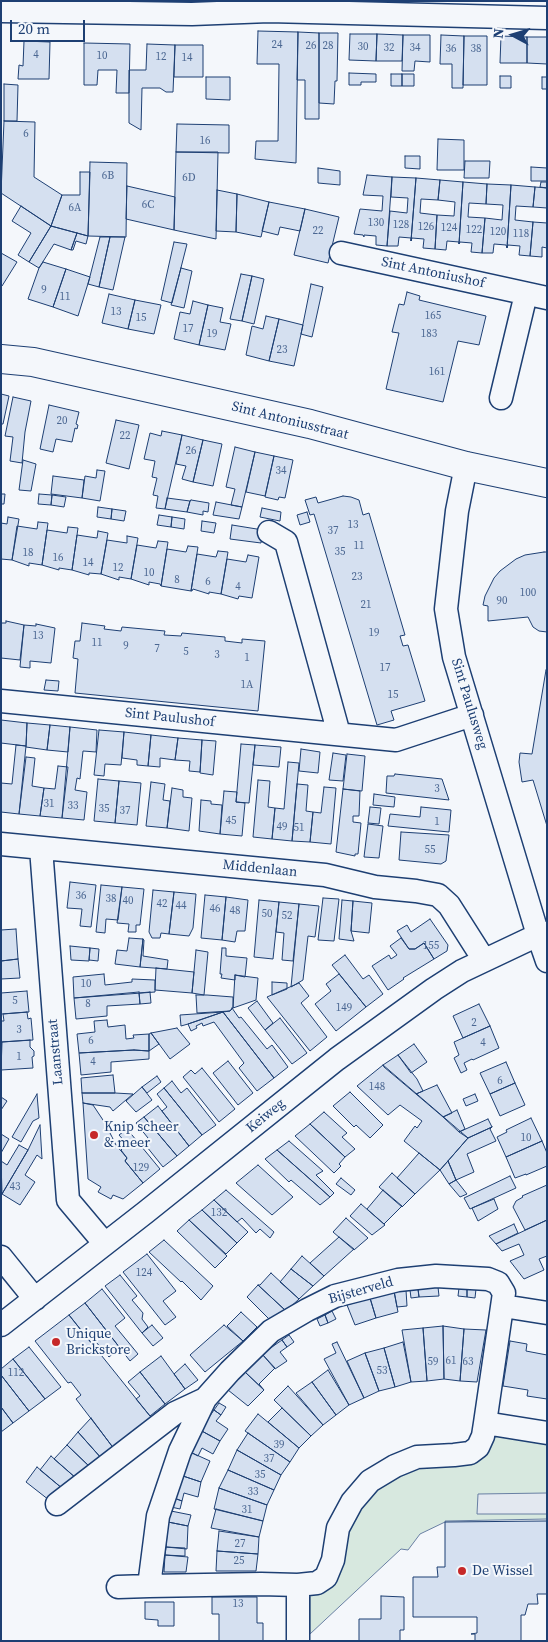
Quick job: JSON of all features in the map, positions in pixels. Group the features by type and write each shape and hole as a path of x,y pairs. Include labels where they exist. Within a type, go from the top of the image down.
{"main road":[{"name":"Sint Antoniusstraat","path":"1,348 33,362"},
{"name":"Sint Antoniusstraat","path":"1,359 33,362 310,424 466,466 547,483"}],"street":[{"path":"1,11 192,14 219,7 269,11 547,18"},
{"name":"Sint Antoniushof","path":"341,253 536,296 501,398"},
{"name":"Sint Paulusweg","path":"466,466 457,511 446,609 454,656 542,934 547,961"},
{"path":"269,532 286,542 339,734"},
{"name":"Sint Paulushof","path":"1,701 396,740 472,715"},
{"name":"Middenlaan","path":"1,844 325,875 375,887 438,895 449,905 484,960"},
{"name":"Laanstraat","path":"41,848 68,1200 104,1244"},
{"name":"Keiweg","path":"1,1325 337,1059 462,971 542,934"},
{"path":"1,1256 35,1299"},
{"name":"Bijsterveld","path":"118,1586 149,1586 261,1584 298,1585 317,1583 326,1577 333,1560 338,1528 352,1502 370,1481 395,1466 417,1457 470,1453 478,1447 486,1423 503,1306 504,1293 498,1283 488,1279 436,1276 398,1280 335,1296 271,1331 230,1371 205,1399 180,1451 158,1516 149,1586"},
{"path":"503,1306 547,1313"},
{"name":"Bijsterveld","path":"57,1504 175,1413 205,1399"},
{"path":"486,1423 547,1433"},
{"path":"298,1585 298,1641"}],"shaded area":[{"path":"487,1430 547,1441 547,1519 445,1521 420,1534 408,1550 401,1549 310,1634 310,1592 348,1521 369,1495 405,1466 474,1460"},
{"path":"547,1493 547,1514 477,1514 478,1494"}],"building":[{"path":"258,31 298,32 296,163 255,159 256,141 278,141 279,64 257,64"},
{"path":"298,32 319,33 319,119 305,119 305,80 297,80"},
{"path":"319,33 338,33 337,81 335,81 334,104 319,103"},
{"path":"350,34 377,34 376,61 349,60"},
{"path":"377,34 403,35 402,61 376,61"},
{"path":"403,35 430,35 430,62 415,61 414,71 402,71"},
{"path":"441,35 464,36 463,88 452,88 452,64 440,64"},
{"path":"464,36 487,36 487,85 463,85"},
{"path":"501,36 527,37 527,63 500,63"},
{"path":"527,37 547,37 547,64 527,63"},
{"path":"24,41 50,42 49,79 18,79 19,65 23,66"},
{"path":"84,43 130,44 129,93 116,93 117,70 98,70 97,85 84,85"},
{"path":"147,44 175,45 173,92 166,92 160,88 142,88 141,130 129,123 129,70 146,70"},
{"path":"175,45 203,45 203,77 174,77"},
{"path":"349,73 376,74 376,82 361,82 361,85 349,85"},
{"path":"391,74 402,74 402,86 391,86"},
{"path":"402,74 414,74 414,86 402,86"},
{"path":"500,76 511,76 511,88 500,88"},
{"path":"206,77 230,77 230,100 206,99"},
{"path":"542,77 547,77 547,89 542,89"},
{"path":"4,84 18,85 17,121 4,121"},
{"path":"4,121 35,122 34,177 62,195 51,226 1,193"},
{"path":"177,124 229,125 229,153 176,152"},
{"path":"438,139 464,140 464,170 437,170"},
{"path":"176,152 218,152 216,239 174,230"},
{"path":"405,156 420,156 420,169 405,168"},
{"path":"465,161 490,161 489,178 464,178"},
{"path":"90,162 127,163 126,237 88,236"},
{"path":"531,167 547,168 547,181 531,181"},
{"path":"318,168 340,171 340,185 318,183"},
{"path":"80,172 90,172 88,236 51,226 62,195 80,195"},
{"path":"367,175 392,177 387,246 376,245 376,236 364,235 364,237 363,235 354,234 360,209 382,211 383,196 363,195"},
{"path":"392,177 416,178 411,241 411,238 399,237 398,246 387,246 390,211 407,213 408,198 391,197"},
{"path":"416,178 440,180 438,200 421,199 420,213 437,215 435,249 423,248 424,239 412,238 411,241"},
{"path":"440,180 463,182 459,244 459,242 447,241 446,250 435,249 437,215 454,216 455,202 438,200"},
{"path":"463,182 487,184 486,204 469,203 468,217 485,218 482,253 471,252 472,243 460,242 459,244"},
{"path":"541,182 547,182 547,188 540,187"},
{"path":"487,184 511,185 507,248 506,245 494,244 493,253 482,253 485,218 502,220 503,205 486,204"},
{"path":"511,185 535,187 533,207 516,206 515,220 533,222 530,256 519,255 520,246 508,245 507,248"},
{"path":"127,186 175,197 174,230 126,219"},
{"path":"535,187 547,188 547,208 533,207"},
{"path":"217,190 237,194 236,232 216,231"},
{"path":"237,194 269,202 261,237 236,232"},
{"path":"269,202 305,209 300,231 280,227 278,235 262,231"},
{"path":"21,206 51,226 29,262 18,255 31,233 12,221"},
{"path":"305,209 339,217 328,263 294,255"},
{"path":"533,222 547,223 547,248 542,247 542,257 530,256"},
{"path":"51,226 77,233 71,250 54,244 39,268 29,262"},
{"path":"77,233 88,236 86,244 76,241 73,250 71,250"},
{"path":"100,237 110,237 99,287 88,284"},
{"path":"110,237 125,237 113,290 99,287"},
{"path":"174,242 187,244 172,303 161,300"},
{"path":"1,253 17,262 2,286 1,286"},
{"path":"43,262 66,269 53,307 28,299"},
{"path":"181,268 192,271 184,308 171,305"},
{"path":"66,269 90,277 78,316 53,307"},
{"path":"241,274 252,276 242,321 230,319"},
{"path":"252,276 264,279 254,324 242,321"},
{"path":"311,284 323,287 312,337 301,334"},
{"path":"407,292 420,296 419,300 486,316 479,345 458,341 443,402 386,389 399,333 392,332 399,304 404,305"},
{"path":"109,294 135,300 128,329 102,323"},
{"path":"135,300 161,305 154,334 128,329"},
{"path":"193,301 208,305 199,345 174,339 180,312 190,314"},
{"path":"208,305 223,308 220,322 231,324 225,350 199,345"},
{"path":"266,316 279,319 269,361 246,355 252,326 263,329"},
{"path":"279,319 303,325 294,366 269,361"},
{"path":"1,394 9,396 3,424 1,424"},
{"path":"13,397 31,401 22,463 10,461 13,437 5,436"},
{"path":"49,405 79,412 76,424 78,425 77,429 75,428 72,442 56,439 53,452 40,449"},
{"path":"116,420 139,425 129,469 106,463"},
{"path":"162,431 182,435 165,509 156,508 158,496 153,495 157,478 152,477 155,461 144,459 150,433 161,436"},
{"path":"182,435 203,440 193,482 182,479 186,466 176,464"},
{"path":"203,440 222,444 213,486 193,482"},
{"path":"235,447 255,452 242,507 231,505 235,489 226,487"},
{"path":"255,452 274,456 265,496 246,492"},
{"path":"274,456 293,460 285,498 279,497 278,500 265,497"},
{"path":"23,460 36,464 31,491 19,490"},
{"path":"97,470 105,471 100,501 82,498 85,476 96,478"},
{"path":"53,476 84,480 82,498 51,494"},
{"path":"1,494 5,494 4,504 1,504"},
{"path":"39,494 52,495 51,505 38,504"},
{"path":"52,495 66,497 64,507 51,505"},
{"path":"343,496 359,500 363,515 369,513 405,635 400,636 403,646 408,645 425,701 391,711 394,720 377,725 314,514 310,515 305,500 316,497 318,503"},
{"path":"167,498 190,501 187,512 165,509"},
{"path":"191,500 209,503 208,512 203,511 203,515 187,512"},
{"path":"216,502 242,507 239,519 213,515"},
{"path":"98,507 112,509 111,519 97,517"},
{"path":"262,508 281,512 280,521 260,517"},
{"path":"112,509 126,511 124,521 111,519"},
{"path":"307,512 310,522 300,525 297,515"},
{"path":"159,515 172,517 171,527 157,525"},
{"path":"8,517 19,519 12,560 1,559 1,523 7,524"},
{"path":"172,517 185,519 184,529 171,527"},
{"path":"202,521 216,523 214,533 201,531"},
{"path":"38,522 48,523 42,565 29,563 29,566 12,560 17,526 37,529"},
{"path":"232,525 263,530 261,543 230,539"},
{"path":"68,527 78,528 72,570 59,568 59,570 42,565 47,530 67,533"},
{"path":"98,531 108,533 101,574 89,573 89,575 72,570 77,535 97,538"},
{"path":"127,536 138,538 131,579 119,577 119,580 101,574 107,540 127,543"},
{"path":"158,541 168,542 161,586 160,584 149,582 149,585 131,579 137,545 156,548"},
{"path":"188,546 198,547 191,591 161,586 167,549 186,552"},
{"path":"218,551 228,552 221,594 209,592 209,594 193,589 191,591 197,554 216,557"},
{"path":"547,552 547,632 539,631 533,627 528,617 488,621 488,606 483,605 485,596 494,578 516,559 525,555"},
{"path":"248,555 259,557 252,598 239,596 238,599 221,594 227,559 246,562"},
{"path":"6,621 24,625 20,660 1,658 1,623 6,623"},
{"path":"82,623 105,626 104,629 121,631 122,627 165,631 164,635 181,636 182,633 225,637 225,641 242,643 242,639 265,641 258,711 75,693 78,659 73,658 75,641 80,641"},
{"path":"36,624 55,628 51,663 30,661 30,668 20,667 24,625 36,626"},
{"path":"546,670 547,826 533,780 522,782 519,762 520,753 532,754"},
{"path":"46,680 59,681 58,691 44,690"},
{"path":"1,720 27,723 26,746 1,743"},
{"path":"27,723 50,725 47,750 26,747"},
{"path":"50,725 70,727 68,752 47,750"},
{"path":"70,727 97,730 96,752 83,751 80,779 77,778 75,790 87,792 84,820 62,818"},
{"path":"99,730 124,732 121,765 105,764 104,776 94,775"},
{"path":"124,732 151,735 148,766 137,765 137,760 122,758"},
{"path":"151,735 178,738 175,760 160,758 160,767 148,766"},
{"path":"178,738 202,740 200,772 189,771 190,761 175,760"},
{"path":"202,740 216,741 213,775 200,773"},
{"path":"241,744 255,745 249,803 236,802"},
{"path":"16,745 26,746 19,814 1,812 1,783 12,784"},
{"path":"255,745 281,747 279,767 253,765"},
{"path":"301,749 320,752 318,773 299,771"},
{"path":"333,753 346,755 343,781 329,780"},
{"path":"347,754 365,756 362,791 343,789"},
{"path":"26,757 35,758 32,786 44,788 40,816 19,814"},
{"path":"288,762 299,763 292,841 272,839 275,808 284,809"},
{"path":"58,766 68,767 62,818 40,816 44,788 55,789"},
{"path":"395,774 442,779 449,800 386,793 387,776 394,776"},
{"path":"98,779 119,781 115,823 94,821"},
{"path":"258,780 270,781 268,807 275,808 272,839 253,837"},
{"path":"119,781 141,783 137,825 115,823"},
{"path":"151,782 165,784 163,800 170,801 167,828 146,826"},
{"path":"297,784 308,785 306,811 313,812 310,842 292,841"},
{"path":"324,787 336,788 331,844 310,842 313,812 321,813"},
{"path":"172,788 183,790 183,797 192,798 189,831 167,828"},
{"path":"343,789 360,791 359,816 353,816 353,822 361,823 358,854 355,854 355,856 336,852"},
{"path":"224,791 237,792 236,802 245,803 242,836 220,834"},
{"path":"374,794 395,797 394,807 373,805"},
{"path":"201,800 211,801 211,804 222,805 220,834 199,831"},
{"path":"370,807 381,808 379,824 368,823"},
{"path":"421,807 451,810 449,832 388,826 390,814 420,817"},
{"path":"368,824 383,826 379,858 364,857"},
{"path":"401,832 449,835 446,861 441,864 399,860"},
{"path":"70,882 96,885 91,927 80,926 82,909 67,908"},
{"path":"101,885 122,887 118,920 106,919 105,933 96,932"},
{"path":"122,887 144,889 140,925 136,925 136,932 128,932 129,924 117,923"},
{"path":"153,890 174,892 169,934 161,933 160,938 152,938 149,932"},
{"path":"174,892 196,894 193,928 189,936 169,934"},
{"path":"205,895 226,897 222,940 201,938"},
{"path":"226,897 248,900 245,931 237,931 235,942 222,940"},
{"path":"323,898 339,899 334,941 318,940"},
{"path":"259,900 279,902 273,959 254,957"},
{"path":"342,900 353,901 351,931 354,941 339,939"},
{"path":"353,901 372,903 369,933 351,931"},
{"path":"279,902 299,904 293,961 282,960 284,933 276,932"},
{"path":"299,904 319,906 315,937 308,936 303,980 291,987"},
{"path":"430,919 448,945 447,951 434,959 424,943 415,949 409,949 397,931 407,925 411,932"},
{"path":"16,929 18,959 1,961 1,930"},
{"path":"129,938 143,939 140,967 115,964 117,950 127,951"},
{"path":"401,938 409,949 415,949 424,943 434,959 403,978 388,990 372,966 389,955 391,959 397,955 390,946"},
{"path":"143,939 143,956 168,960 167,969 140,967"},
{"path":"70,946 90,948 89,961 71,960"},
{"path":"90,948 99,949 98,961 89,960"},
{"path":"222,948 226,948 226,956 247,958 245,977 235,975 235,980 221,978"},
{"path":"196,950 208,952 204,995 192,993"},
{"path":"345,955 363,979 369,975 383,994 366,1007 332,965"},
{"path":"18,959 20,978 1,979 1,961"},
{"path":"156,968 194,972 192,993 155,990"},
{"path":"104,974 105,985 132,982 132,979 155,980 155,992 74,998 73,977"},
{"path":"339,974 366,1007 336,1031 315,1004 331,991 326,984"},
{"path":"235,975 258,978 256,1000 233,1008"},
{"path":"272,982 287,983 287,989 272,995"},
{"path":"299,983 309,996 301,1003 327,1037 310,1051 267,997"},
{"path":"27,991 29,1012 1,1014 1,993"},
{"path":"139,992 140,1004 107,1006 107,1016 76,1019 74,998"},
{"path":"150,992 151,1003 140,1004 139,993"},
{"path":"196,995 233,997 233,1008 230,1011 197,1013"},
{"path":"257,1001 273,1023 265,1030 248,1008"},
{"path":"479,1004 490,1026 463,1038 453,1016"},
{"path":"232,1008 267,1049 272,1045 288,1067 274,1078 223,1012 230,1011"},
{"path":"27,1012 28,1019 31,1018 33,1040 1,1042 3,1014"},
{"path":"223,1012 274,1078 257,1091 239,1068 244,1063 214,1022 203,1026 202,1023 191,1031 188,1024"},
{"path":"223,1012 188,1024 181,1026 180,1015"},
{"path":"280,1018 307,1053 292,1064 265,1030"},
{"path":"107,1020 108,1027 125,1025 126,1039 134,1038 133,1035 149,1034 149,1051 79,1053 77,1034 95,1032 94,1021"},
{"path":"490,1026 499,1048 464,1063 467,1070 461,1073 454,1058 459,1055 454,1042"},
{"path":"177,1028 190,1044 170,1059 151,1033"},
{"path":"151,1033 159,1044 149,1051 149,1034"},
{"path":"30,1040 30,1047 34,1051 34,1056 32,1057 33,1068 1,1070 2,1042"},
{"path":"414,1044 427,1062 411,1073 398,1055"},
{"path":"149,1051 149,1059 111,1062 111,1072 81,1075 79,1053"},
{"path":"398,1055 417,1079 423,1091 416,1094 384,1067 383,1065"},
{"path":"228,1061 253,1093 238,1105 213,1073"},
{"path":"506,1062 515,1083 490,1094 480,1073"},
{"path":"383,1065 468,1138 440,1170 404,1141 415,1126 417,1128 422,1121 400,1105 388,1115 357,1086"},
{"path":"202,1068 235,1109 219,1122 183,1077 191,1070 195,1074"},
{"path":"113,1075 115,1093 82,1093 81,1078"},
{"path":"157,1076 161,1082 147,1093 142,1087"},
{"path":"172,1081 181,1093 187,1088 216,1125 202,1135 164,1088"},
{"path":"515,1083 525,1105 500,1116 490,1094"},
{"path":"437,1085 452,1113 443,1117 416,1094"},
{"path":"142,1087 152,1100 136,1112 126,1101"},
{"path":"164,1088 202,1135 189,1146 162,1111 167,1107 157,1094"},
{"path":"350,1092 383,1125 370,1138 356,1125 354,1127 333,1106"},
{"path":"82,1093 133,1094 113,1111 110,1107 83,1103"},
{"path":"37,1094 39,1118 33,1121 21,1142 12,1137"},
{"path":"475,1094 478,1101 466,1106 463,1099"},
{"path":"1,1097 7,1101 1,1110"},
{"path":"83,1103 93,1105 116,1145 127,1158 125,1161 143,1183 123,1199 113,1195 111,1199 98,1192 101,1187 88,1179"},
{"path":"158,1106 189,1146 177,1156 144,1117"},
{"path":"457,1110 465,1129 459,1132 443,1117"},
{"path":"324,1112 347,1133 342,1137 355,1149 345,1157 310,1124"},
{"path":"144,1117 177,1156 163,1167 143,1142 148,1138 136,1123"},
{"path":"531,1118 542,1141 506,1157 497,1137 507,1132 506,1130"},
{"path":"488,1119 492,1127 468,1138 459,1132"},
{"path":"310,1124 345,1157 339,1164 341,1166 334,1173 295,1136"},
{"path":"40,1125 42,1159 37,1155 25,1175 35,1182 20,1205 2,1194 28,1150"},
{"path":"492,1127 490,1129 496,1141 467,1154 474,1172 456,1180 448,1161 468,1138"},
{"path":"127,1129 160,1169 143,1183 125,1161 127,1158 121,1150 127,1144 119,1135"},
{"path":"1,1134 9,1139 1,1153"},
{"path":"289,1141 323,1171 316,1175 334,1193 330,1197 277,1150"},
{"path":"542,1141 547,1153 547,1166 515,1178 506,1157"},
{"path":"19,1145 28,1150 2,1194 1,1161 7,1165"},
{"path":"277,1150 330,1197 320,1205 291,1180 289,1182 265,1159"},
{"path":"419,1153 440,1170 415,1194 397,1178"},
{"path":"448,1161 456,1180 449,1184 440,1170"},
{"path":"258,1165 293,1197 272,1215 236,1183"},
{"path":"392,1173 415,1194 402,1207 379,1187"},
{"path":"510,1176 516,1188 470,1209 464,1198"},
{"path":"341,1178 355,1190 351,1195 336,1184"},
{"path":"456,1180 467,1194 460,1197 449,1184"},
{"path":"547,1185 547,1220 525,1230 513,1207 522,1196"},
{"path":"226,1190 274,1232 270,1238 260,1229 256,1233 242,1218 237,1222 214,1200"},
{"path":"383,1190 402,1206 384,1224 367,1209"},
{"path":"494,1199 498,1209 478,1221 472,1208"},
{"path":"214,1200 248,1232 237,1243 202,1210"},
{"path":"361,1204 385,1225 372,1235 350,1216"},
{"path":"202,1210 237,1243 226,1254 189,1220"},
{"path":"346,1218 368,1238 354,1250 333,1232"},
{"path":"189,1220 227,1256 215,1268 177,1231"},
{"path":"547,1220 547,1256 539,1259 544,1270 524,1279 510,1261 524,1255 519,1244 502,1251 496,1244"},
{"path":"514,1224 518,1233 496,1244 489,1236"},
{"path":"339,1237 354,1249 324,1276 310,1263"},
{"path":"164,1240 213,1286 201,1300 149,1252"},
{"path":"147,1254 176,1291 163,1301 176,1317 165,1325 123,1272"},
{"path":"302,1256 324,1276 313,1286 291,1269"},
{"path":"291,1269 313,1286 299,1299 280,1282"},
{"path":"271,1273 299,1299 286,1311 258,1285"},
{"path":"120,1275 137,1296 132,1300 143,1313 142,1319 148,1327 142,1333 105,1286"},
{"path":"258,1285 286,1311 272,1322 247,1297"},
{"path":"438,1287 439,1296 419,1297 418,1289"},
{"path":"459,1288 467,1288 467,1297 458,1296"},
{"path":"467,1288 476,1289 475,1298 467,1297"},
{"path":"102,1289 125,1318 115,1326 138,1354 130,1361 85,1303"},
{"path":"418,1289 419,1297 411,1298 410,1290"},
{"path":"406,1290 407,1306 397,1307 394,1291"},
{"path":"394,1291 398,1312 376,1318 370,1298"},
{"path":"370,1298 376,1318 355,1325 347,1305"},
{"path":"85,1303 120,1348 109,1357 96,1342 92,1344 69,1315"},
{"path":"332,1311 336,1319 328,1323 325,1315"},
{"path":"241,1312 257,1327 243,1341 227,1326"},
{"path":"69,1315 154,1421 115,1450 76,1399 81,1395 71,1382 68,1383 35,1341"},
{"path":"325,1315 328,1323 320,1326 317,1319"},
{"path":"152,1325 163,1338 153,1346 142,1333"},
{"path":"224,1325 243,1341 205,1372 190,1355"},
{"path":"443,1326 464,1329 460,1381 444,1379"},
{"path":"443,1326 444,1379 427,1381 423,1328"},
{"path":"423,1328 427,1381 411,1382 402,1330"},
{"path":"464,1329 486,1330 477,1382 460,1381"},
{"path":"289,1335 294,1342 287,1347 282,1340"},
{"path":"282,1340 287,1347 280,1352 287,1361 275,1369 262,1354"},
{"path":"510,1341 527,1344 526,1351 547,1355 547,1399 527,1396 528,1390 503,1386"},
{"path":"337,1342 364,1398 349,1405 324,1359 336,1353 332,1344"},
{"path":"403,1342 411,1382 395,1387 384,1348"},
{"path":"29,1347 61,1387 45,1399 13,1359"},
{"path":"384,1348 395,1387 379,1391 365,1353"},
{"path":"365,1353 379,1391 364,1398 347,1361"},
{"path":"262,1354 275,1368 259,1384 264,1390 245,1372"},
{"path":"161,1356 185,1389 165,1404 140,1372"},
{"path":"13,1359 45,1399 29,1411 1,1375 1,1369"},
{"path":"185,1364 198,1380 185,1389 174,1374"},
{"path":"328,1370 349,1405 336,1415 312,1382"},
{"path":"140,1372 165,1404 150,1416 136,1399 140,1396 128,1382"},
{"path":"245,1372 264,1390 248,1406 228,1390"},
{"path":"1,1375 29,1411 13,1423 1,1407"},
{"path":"312,1382 336,1415 323,1425 296,1393"},
{"path":"288,1386 323,1425 311,1436 274,1400"},
{"path":"219,1403 226,1407 221,1415 214,1410"},
{"path":"1,1407 13,1423 1,1432"},
{"path":"282,1408 311,1436 299,1448 268,1422"},
{"path":"214,1410 221,1415 216,1421 228,1429 220,1441 200,1430"},
{"path":"258,1414 299,1448 290,1462 245,1431"},
{"path":"91,1418 114,1449 102,1459 78,1432"},
{"path":"200,1430 220,1441 213,1454 202,1448 198,1456 190,1452"},
{"path":"78,1432 102,1459 91,1468 67,1445"},
{"path":"248,1433 290,1462 281,1475 237,1450"},
{"path":"67,1445 91,1468 77,1479 54,1459"},
{"path":"237,1450 281,1475 274,1490 228,1470"},
{"path":"190,1452 210,1461 201,1482 180,1475"},
{"path":"51,1456 77,1479 63,1489 40,1470"},
{"path":"37,1467 63,1489 49,1500 26,1482"},
{"path":"228,1470 274,1490 267,1505 219,1488"},
{"path":"180,1475 201,1482 198,1497 184,1493 182,1501 174,1498"},
{"path":"219,1488 267,1505 263,1521 214,1509"},
{"path":"174,1498 182,1501 180,1509 171,1507"},
{"path":"216,1509 263,1521 259,1537 211,1528"},
{"path":"171,1511 191,1515 188,1526 168,1522"},
{"path":"547,1521 547,1594 537,1594 538,1604 528,1604 525,1615 521,1615 521,1641 475,1641 475,1634 471,1634 477,1633 477,1617 413,1617 413,1577 438,1577 437,1567 445,1567 445,1522"},
{"path":"168,1522 188,1526 187,1549 166,1547"},
{"path":"219,1531 259,1537 258,1554 217,1551"},
{"path":"166,1547 185,1548 185,1556 165,1555"},
{"path":"217,1551 258,1554 256,1571 216,1571"},
{"path":"165,1555 188,1557 186,1572 164,1572"},
{"path":"381,1596 404,1597 404,1630 400,1630 400,1641 359,1641 359,1619 381,1619"},
{"path":"212,1597 257,1597 257,1623 263,1623 263,1641 219,1641 219,1614 212,1614"},
{"path":"145,1602 174,1602 174,1626 158,1626 158,1620 145,1619"}],"place":[{"name":"Knip scheer & meer","path":"94,1135"},
{"name":"Unique Brickstore","path":"56,1342"},
{"name":"De Wissel","path":"462,1571"}]}
